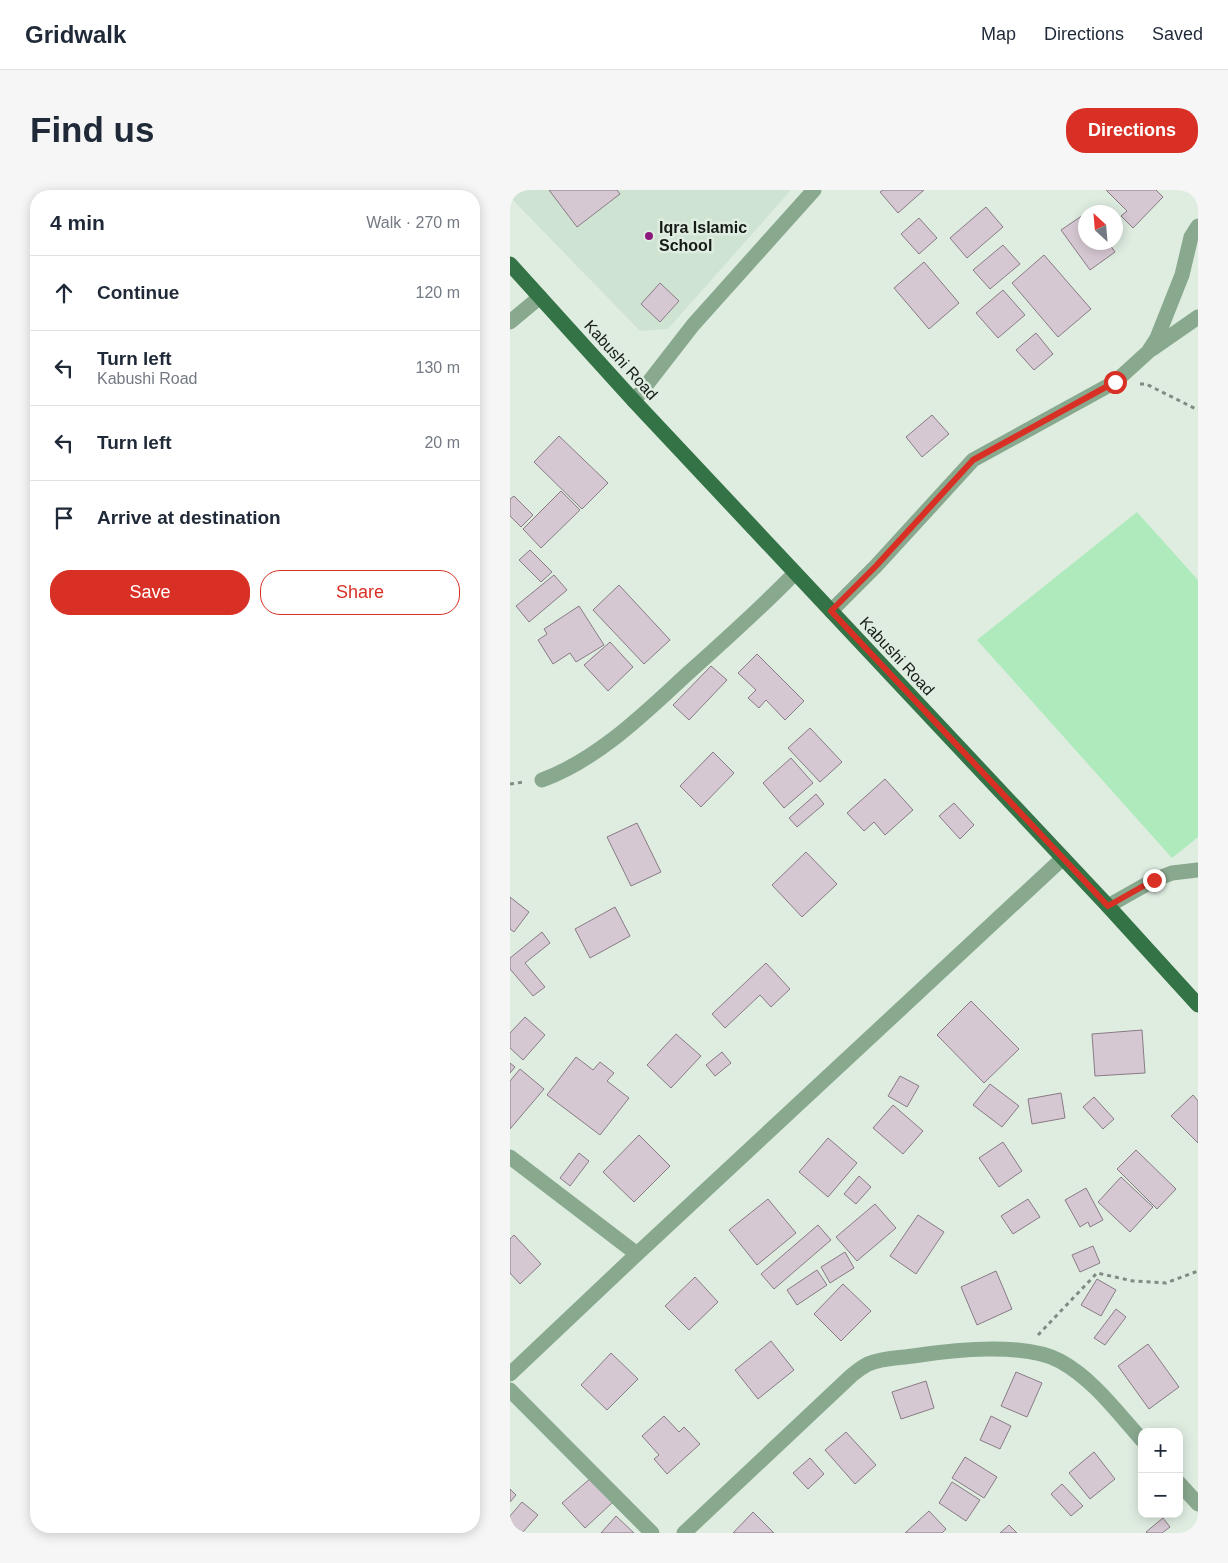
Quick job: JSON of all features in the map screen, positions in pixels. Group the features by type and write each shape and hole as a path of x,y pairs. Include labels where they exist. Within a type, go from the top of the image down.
{"main road":[{"name":"Kabushi Road","path":"510,264 634,401 1108,906 1198,1005"}],"street":[{"path":"634,401 692,325 814,190"},
{"path":"1148,352 1157,338 1186,264 1190,237 1198,226"},
{"path":"510,322 540,297"},
{"path":"831,611 882,559 973,460 1115,382 1148,352 1198,317"},
{"path":"542,780 560,773 615,738 761,608 794,573"},
{"path":"510,1374 1062,858"},
{"path":"1108,906 1154,880 1172,873 1198,870"},
{"path":"510,1157 637,1254"},
{"path":"684,1533 852,1375 867,1365 881,1360 956,1350 1024,1350 1042,1353 1082,1375 1138,1436"},
{"path":"510,1390 652,1533"},
{"path":"1183,1487 1198,1504"}],"path":[{"path":"1115,382 1146,384 1198,410"},
{"path":"1024,1350 1097,1273 1133,1281 1166,1283 1198,1271"}],"shaded area":[{"name":"Iqra Islamic School","path":"510,190 791,190 668,329 640,331 510,197"}],"green space":[{"path":"1137,512 1198,580 1198,837 1172,858 977,640"}],"building":[{"path":"549,190 617,190 620,194 577,227"},
{"path":"883,190 924,190 898,213 880,192"},
{"path":"1106,190 1156,190 1163,197 1133,228 1123,218 1123,214 1127,211"},
{"path":"986,207 1003,227 967,258 950,238"},
{"path":"919,218 937,238 919,254 901,234"},
{"path":"1078,218 1078,250 1114,250 1115,252 1090,270 1061,230"},
{"path":"1003,245 1020,264 990,289 973,270"},
{"path":"1044,255 1091,309 1058,337 1012,283"},
{"path":"924,262 959,303 929,329 894,288"},
{"path":"660,283 679,301 660,322 641,304"},
{"path":"1003,290 1025,315 998,338 976,313"},
{"path":"1036,333 1053,354 1034,370 1016,350"},
{"path":"932,415 949,434 922,457 906,437"},
{"path":"559,436 608,483 582,509 534,462"},
{"path":"561,491 580,510 541,548 523,529"},
{"path":"514,496 533,515 521,527 510,516 510,499"},
{"path":"530,550 552,572 541,582 519,560"},
{"path":"554,575 567,590 529,622 516,606"},
{"path":"619,585 670,640 644,664 593,610"},
{"path":"579,606 604,645 576,662 570,653 553,664 538,640 547,634 544,629"},
{"path":"610,642 633,667 608,691 584,665"},
{"path":"757,654 804,701 785,720 766,700 759,708 748,698 756,690 738,673"},
{"path":"711,666 727,680 689,720 673,705"},
{"path":"810,728 842,762 820,782 788,748"},
{"path":"713,752 734,773 701,807 680,786"},
{"path":"791,758 813,783 784,808 763,783"},
{"path":"885,779 913,810 885,835 874,822 864,831 847,813"},
{"path":"816,794 824,804 797,827 789,818"},
{"path":"954,803 974,825 960,839 939,816"},
{"path":"637,823 661,872 631,886 607,837"},
{"path":"806,852 837,884 802,917 772,885"},
{"path":"510,897 529,912 514,932 510,929"},
{"path":"615,907 630,936 590,958 575,929"},
{"path":"542,932 550,943 525,963 545,987 533,996 510,969 510,958"},
{"path":"766,963 790,989 771,1007 760,995 725,1028 712,1014"},
{"path":"971,1001 1019,1049 984,1083 937,1035"},
{"path":"525,1017 545,1035 523,1060 510,1048 510,1033"},
{"path":"1142,1030 1145,1073 1095,1076 1092,1034"},
{"path":"676,1034 701,1056 671,1088 647,1065"},
{"path":"722,1052 731,1063 715,1076 706,1065"},
{"path":"576,1057 593,1070 600,1062 614,1073 607,1081 629,1098 600,1135 547,1095"},
{"path":"510,1063 515,1067 510,1073"},
{"path":"520,1069 544,1089 510,1129 510,1081"},
{"path":"900,1076 919,1086 907,1107 888,1096"},
{"path":"990,1084 1019,1106 1002,1127 973,1105"},
{"path":"1061,1093 1065,1118 1032,1124 1028,1099"},
{"path":"1193,1095 1198,1101 1198,1143 1171,1116"},
{"path":"1094,1097 1114,1119 1103,1129 1083,1107"},
{"path":"893,1105 923,1131 903,1154 873,1128"},
{"path":"639,1135 670,1166 634,1202 603,1172"},
{"path":"828,1138 857,1163 828,1197 799,1172"},
{"path":"1003,1142 1022,1171 999,1187 979,1158"},
{"path":"1136,1150 1176,1189 1157,1209 1117,1169"},
{"path":"579,1153 589,1161 570,1186 560,1178"},
{"path":"859,1176 871,1187 856,1204 844,1194"},
{"path":"1121,1177 1153,1207 1130,1232 1098,1202"},
{"path":"1086,1188 1103,1220 1090,1227 1088,1222 1080,1227 1065,1200"},
{"path":"768,1199 796,1233 757,1265 729,1230"},
{"path":"1028,1199 1040,1217 1013,1234 1001,1216"},
{"path":"875,1204 896,1228 857,1261 836,1237"},
{"path":"918,1215 944,1232 916,1274 890,1256"},
{"path":"818,1225 831,1240 774,1289 761,1274"},
{"path":"514,1235 541,1264 520,1284 510,1273 510,1239"},
{"path":"1093,1246 1100,1263 1080,1272 1072,1255"},
{"path":"845,1252 854,1268 830,1283 821,1267"},
{"path":"817,1270 827,1285 797,1305 787,1290"},
{"path":"996,1271 1012,1309 977,1325 961,1287"},
{"path":"695,1277 718,1302 689,1330 665,1306"},
{"path":"1097,1279 1116,1290 1101,1316 1081,1305"},
{"path":"843,1284 871,1311 841,1341 814,1314"},
{"path":"1116,1309 1126,1317 1105,1345 1094,1338"},
{"path":"771,1341 794,1370 758,1399 735,1370"},
{"path":"1148,1344 1179,1387 1149,1409 1118,1366"},
{"path":"611,1353 638,1379 607,1410 581,1385"},
{"path":"1016,1372 1042,1383 1027,1417 1001,1406"},
{"path":"926,1381 934,1408 901,1419 892,1392"},
{"path":"664,1416 679,1432 684,1427 700,1444 667,1474 654,1459 659,1455 642,1436"},
{"path":"991,1416 1011,1426 1000,1449 980,1440"},
{"path":"846,1432 876,1465 855,1484 825,1450"},
{"path":"1094,1452 1115,1479 1090,1499 1069,1473"},
{"path":"965,1457 997,1477 984,1498 952,1478"},
{"path":"810,1458 824,1474 808,1489 793,1473"},
{"path":"591,1478 613,1502 585,1528 562,1503"},
{"path":"952,1482 980,1500 966,1521 939,1503"},
{"path":"1062,1484 1083,1506 1071,1516 1051,1494"},
{"path":"510,1489 516,1495 510,1502"},
{"path":"522,1502 538,1515 522,1533 510,1533 510,1516"},
{"path":"929,1511 946,1529 942,1533 905,1533"},
{"path":"753,1512 774,1533 733,1533"},
{"path":"616,1516 634,1533 601,1533"},
{"path":"1163,1518 1170,1527 1162,1533 1146,1532"},
{"path":"1009,1525 1017,1533 1000,1533"}],"place":[{"name":"Iqra Islamic School","path":"649,236"}],"route":[{"path":"1115,382 973,460 876,566 831,611 1108,906 1154,880"}]}
